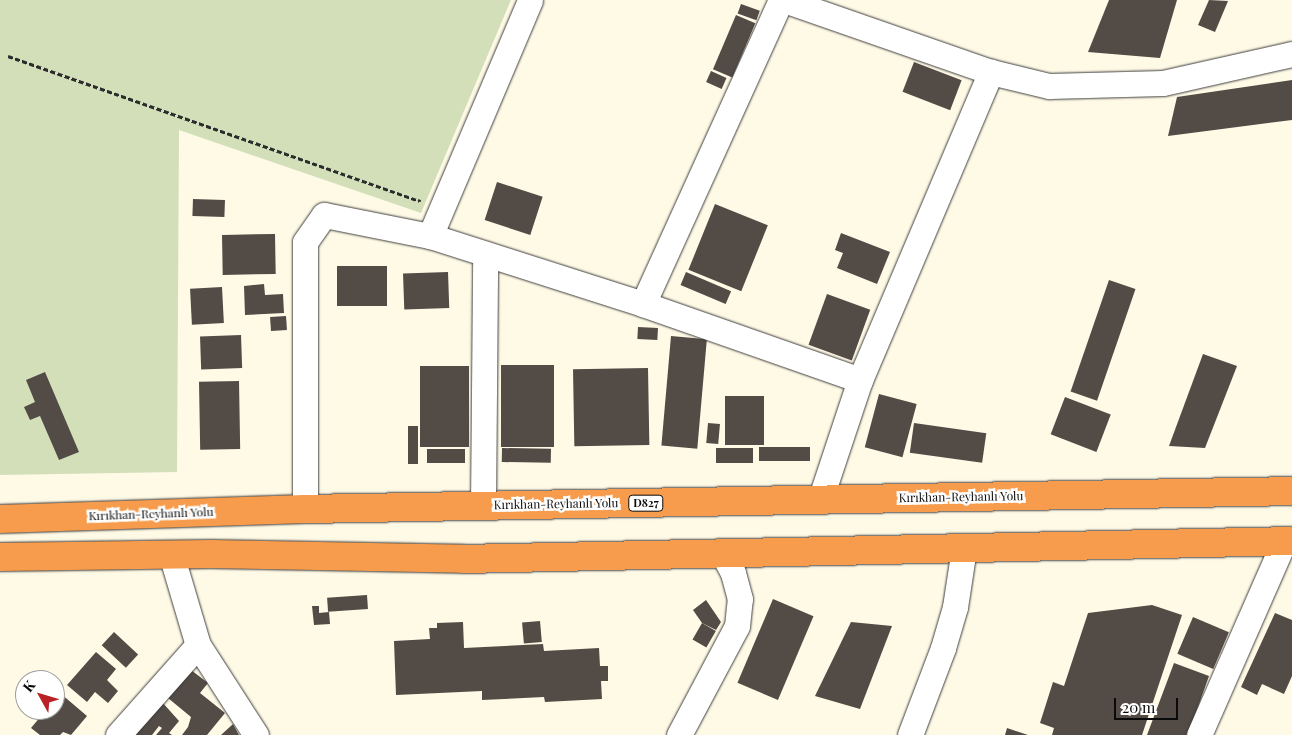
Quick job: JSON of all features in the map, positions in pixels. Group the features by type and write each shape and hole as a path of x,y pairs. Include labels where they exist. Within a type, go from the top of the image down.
{"highway":[{"name":"Kırıkhan-Reyhanlı Yolu","path":"0,519 305,509 1292,491"},
{"path":"0,557 171,554 463,560 1288,541"}],"street":[{"path":"430,236 530,0"},
{"path":"643,304 782,0 991,72 1049,86 1163,84 1292,54"},
{"path":"820,500 860,380 991,72"},
{"path":"305,509 305,242 324,215 430,236 643,304 860,380"},
{"path":"483,506 486,254"},
{"path":"1199,735 1288,541"},
{"path":"910,735 943,648 955,606 964,548"},
{"path":"171,554 198,645 256,735"},
{"path":"679,735 736,626 740,600 734,574 723,554"},
{"path":"118,735 198,645"}],"path":[{"path":"8,56 419,201 423,192"}],"green space":[{"path":"0,0 511,0 421,213 179,130 177,472 0,475"}],"building":[{"path":"1109,0 1177,0 1160,58 1088,52"},
{"path":"1209,0 1228,1 1215,32 1198,25"},
{"path":"741,4 760,11 756,20 738,13"},
{"path":"736,15 755,23 732,78 713,69"},
{"path":"914,62 962,80 950,110 903,92"},
{"path":"711,71 727,78 722,89 706,82"},
{"path":"1292,80 1292,120 1168,136 1177,97"},
{"path":"497,182 543,197 530,235 485,220"},
{"path":"193,199 225,200 224,217 192,216"},
{"path":"715,204 768,225 741,291 688,270"},
{"path":"841,233 890,252 877,284 837,268 843,253 835,250"},
{"path":"275,234 276,274 223,275 222,235"},
{"path":"337,266 387,266 387,306 337,306"},
{"path":"448,272 449,308 404,310 403,274"},
{"path":"686,272 731,291 726,304 681,285"},
{"path":"1109,280 1135,289 1097,401 1071,392"},
{"path":"264,284 265,295 283,294 284,313 245,315 244,286"},
{"path":"222,287 224,323 192,325 190,289"},
{"path":"827,294 870,310 852,360 809,345"},
{"path":"286,316 287,330 271,331 270,317"},
{"path":"638,327 658,328 657,340 637,339"},
{"path":"241,335 242,368 201,369 200,336"},
{"path":"671,336 707,339 697,449 661,446"},
{"path":"1203,354 1237,366 1205,448 1169,446"},
{"path":"501,365 554,365 554,447 501,447"},
{"path":"420,366 469,366 469,447 420,447"},
{"path":"648,368 649,445 574,446 573,369"},
{"path":"45,372 79,452 59,460 40,416 30,420 24,407 35,402 26,380"},
{"path":"239,381 240,449 200,450 199,382"},
{"path":"879,394 917,404 902,457 865,447"},
{"path":"725,396 764,396 764,445 725,445"},
{"path":"1065,397 1111,415 1096,452 1051,434"},
{"path":"708,423 720,424 718,444 706,443"},
{"path":"914,423 986,433 982,463 910,453"},
{"path":"408,426 418,426 418,464 408,464"},
{"path":"759,447 810,447 810,461 759,461"},
{"path":"502,448 551,449 551,463 502,462"},
{"path":"716,448 753,448 753,463 716,463"},
{"path":"427,449 465,449 465,463 427,463"},
{"path":"367,595 368,609 328,612 327,598"},
{"path":"773,599 814,616 778,700 737,683"},
{"path":"706,600 721,622 716,630 702,623 693,610"},
{"path":"1152,605 1182,615 1142,735 1052,735 1054,728 1040,723 1053,682 1064,686 1088,613"},
{"path":"312,606 319,606 319,613 329,612 330,624 314,625"},
{"path":"1275,613 1292,620 1292,676 1284,694 1262,684 1257,695 1241,687"},
{"path":"1193,617 1229,632 1213,669 1177,654"},
{"path":"540,621 542,642 524,643 522,623"},
{"path":"463,622 464,648 543,644 544,651 599,648 600,666 608,666 608,681 601,681 602,699 545,702 544,697 482,700 482,691 396,695 394,641 430,639 429,628 437,628 437,623"},
{"path":"851,622 892,626 860,709 815,696"},
{"path":"702,623 716,631 706,647 692,639"},
{"path":"114,632 138,655 126,668 102,645"},
{"path":"96,652 116,669 107,680 118,691 108,703 95,692 87,702 67,685"},
{"path":"1174,663 1209,676 1188,735 1147,735"},
{"path":"191,670 208,683 200,693 225,713 207,735 182,735 188,727 191,717 168,698"},
{"path":"65,697 87,716 71,735 63,732 60,735 40,735 31,728 38,720 65,720"},
{"path":"162,702 179,721 169,733 172,735 156,735 162,728 159,726 152,735 135,735"},
{"path":"233,724 239,735 221,735"},
{"path":"1007,728 1028,735 1005,735"}]}
